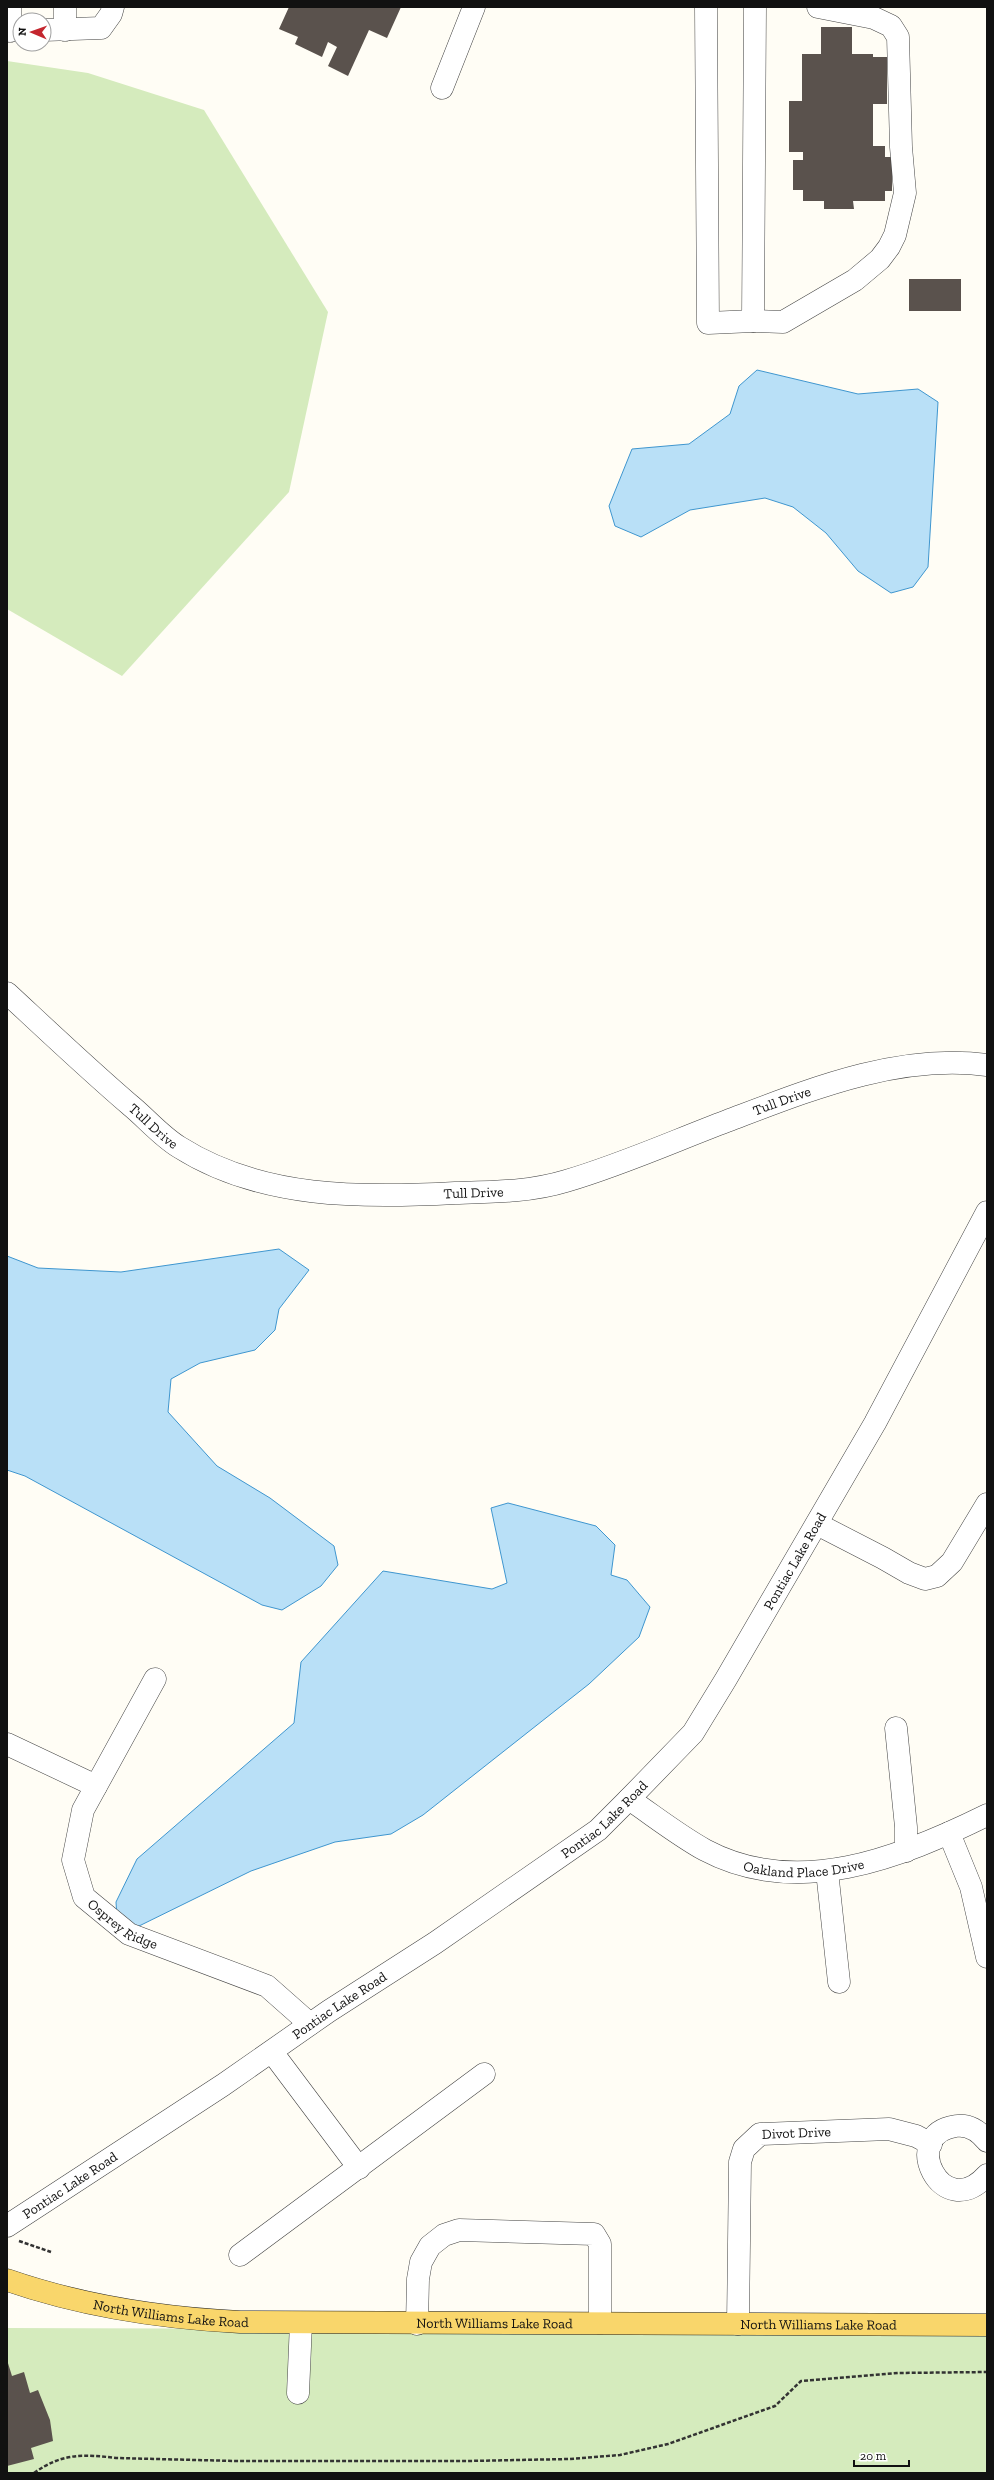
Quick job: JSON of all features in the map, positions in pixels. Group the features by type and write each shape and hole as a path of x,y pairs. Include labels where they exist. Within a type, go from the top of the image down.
{"main road":[{"name":"North Williams Lake Road","path":"7,2280 56,2296 109,2308 189,2319 301,2323 417,2324 600,2323 987,2325"}],"street":[{"path":"10,7 12,31"},
{"path":"65,7 54,30 101,28 111,14 113,7"},
{"path":"442,88 474,7"},
{"path":"706,7 708,323 753,321 783,322 855,280 880,259 889,247 903,206 904,176 901,147 898,37 891,26 874,18 818,7"},
{"path":"753,321 755,7"},
{"name":"Tull Drive","path":"7,993 87,1068 178,1146 210,1163 270,1186 324,1193 384,1197 502,1191 566,1182 770,1105 895,1067 962,1062 987,1065"},
{"name":"Pontiac Lake Road","path":"11,2233 310,2024 435,1943 598,1830 629,1800 693,1733 875,1423 987,1212"},
{"path":"817,1524 909,1573 925,1579 938,1576 952,1562 987,1504"},
{"name":"Osprey Ridge","path":"155,1679 83,1810 73,1860 84,1897 129,1934 267,1986 310,2024"},
{"path":"896,1728 906,1827 906,1851"},
{"path":"7,1744 96,1786"},
{"name":"Oakland Place Drive","path":"629,1800 705,1850 745,1866 778,1872 827,1871 856,1866 906,1851 949,1834 987,1815"},
{"path":"949,1834 971,1887 987,1956"},
{"path":"827,1871 839,1982"},
{"path":"272,2052 359,2168"},
{"path":"240,2255 484,2074"},
{"path":"985,2135 972,2127 960,2125 949,2127 940,2132 931,2144 928,2162 932,2173 938,2182 959,2190 970,2188 980,2183 987,2174"},
{"name":"Divot Drive","path":"738,2324 740,2162 744,2149 760,2134 889,2129 916,2136 931,2144"},
{"path":"417,2324 419,2270 425,2253 436,2240 459,2230 594,2234 600,2244 600,2323"},
{"path":"298,2393 301,2323"}],"path":[{"path":"11,2233 51,2252"},
{"path":"34,2473 66,2456 91,2455 116,2458 236,2461 570,2459 620,2455 668,2444 775,2406 801,2381 898,2373 987,2372"}],"green space":[{"path":"7,61 88,73 204,110 328,312 289,492 122,676 7,609"},
{"path":"7,2328 987,2331 987,2473 7,2473"}],"water":[{"path":"757,370 858,394 918,389 938,402 928,567 913,587 891,593 858,571 826,533 793,507 765,498 690,510 641,537 615,526 609,506 632,449 689,444 730,414 739,386"},
{"path":"279,1249 309,1270 279,1309 275,1330 255,1350 200,1363 171,1379 168,1412 217,1466 270,1498 334,1546 338,1565 321,1586 282,1610 262,1605 25,1476 7,1470 7,1256 38,1268 121,1272"},
{"path":"508,1503 596,1526 615,1545 611,1575 627,1580 650,1607 639,1637 589,1684 423,1815 391,1834 335,1842 251,1871 137,1927 117,1918 116,1902 137,1859 294,1723 301,1662 383,1571 492,1589 507,1583 491,1508"}],"building":[{"path":"289,7 401,7 387,38 369,30 348,76 328,66 337,47 328,42 322,57 295,44 298,37 279,29"},
{"path":"821,27 852,27 852,54 873,54 873,57 887,57 887,104 873,104 873,146 885,146 885,157 892,157 892,191 885,191 885,201 853,201 854,209 824,209 824,201 803,201 803,190 793,190 793,160 803,160 803,152 789,152 789,101 802,101 802,54 821,54"},
{"path":"909,279 961,279 961,311 909,311"},
{"path":"7,2360 12,2376 24,2372 30,2393 38,2390 50,2420 53,2441 31,2448 34,2459 7,2466"}]}
